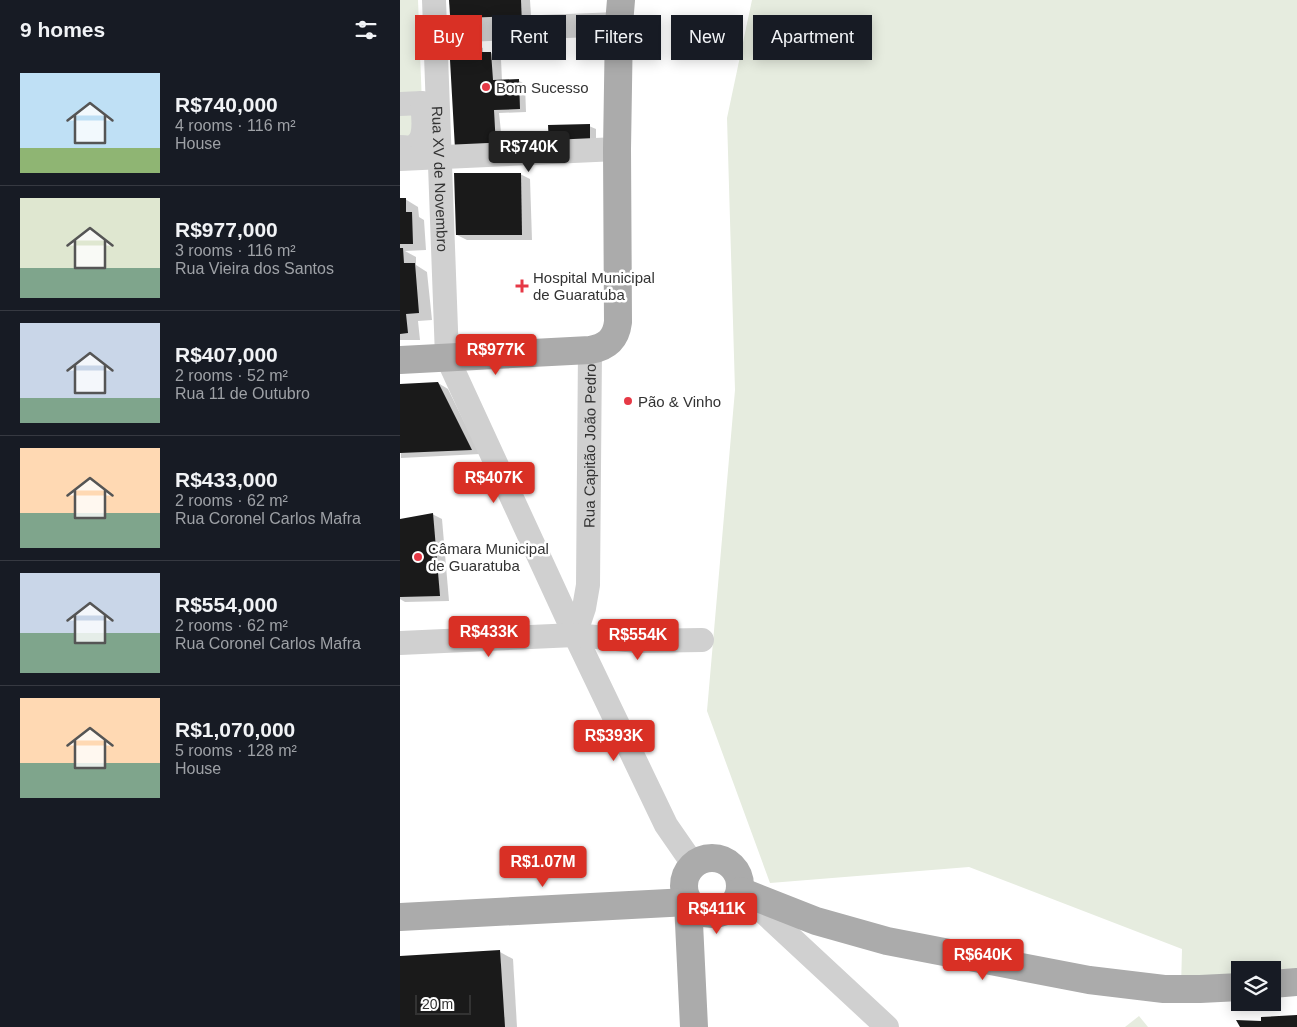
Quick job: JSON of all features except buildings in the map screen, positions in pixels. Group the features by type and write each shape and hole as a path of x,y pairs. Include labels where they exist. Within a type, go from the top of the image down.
{"main road":[{"name":"Rua Capitão João Pedro","path":"590,350 600,348 610,342 617,331 618,322 617,149 620,12"},
{"path":"400,360 590,350"},
{"path":"709,857 726,861 733,866 738,874 740,891 737,900 731,907 713,914 703,913 695,909 688,902 684,894 684,878 693,864 709,857"},
{"path":"740,891 816,921 886,941 1089,980 1164,989 1231,987"},
{"path":"400,916 688,902"},
{"path":"688,902 694,1027"},
{"path":"1281,983 1297,982"}],"street":[{"path":"400,147 412,147 421,139 423,131 411,104 418,0"},
{"name":"Rua XV de Novembro","path":"434,0 435,15"},
{"path":"482,27 620,12"},
{"name":"Rua XV de Novembro","path":"437,60 447,357"},
{"path":"400,159 617,149"},
{"name":"Rua Capitão João Pedro","path":"575,635 584,608 588,585 590,350"},
{"path":"447,357 575,635 666,825 693,864"},
{"path":"400,643 575,635 637,641 702,640"},
{"path":"740,891 887,1027"}],"shaded area":[{"path":"400,0 418,0 419,15 415,15 415,60 420,60 423,131 400,147"},
{"path":"752,0 1297,0 1297,976 1281,978 1281,961 1231,961 1231,982 1181,988 1182,949 969,867 770,883 707,711 735,390 727,118 739,60 743,60 743,42"},
{"path":"1139,1016 1148,1027 1125,1027"}],"place":[{"name":"Bom Sucesso","path":"486,87"},
{"name":"Hospital Municipal de Guaratuba","path":"522,286"},
{"name":"Pão & Vinho","path":"628,401"},
{"name":"Câmara Municipal de Guaratuba","path":"418,557"}]}
